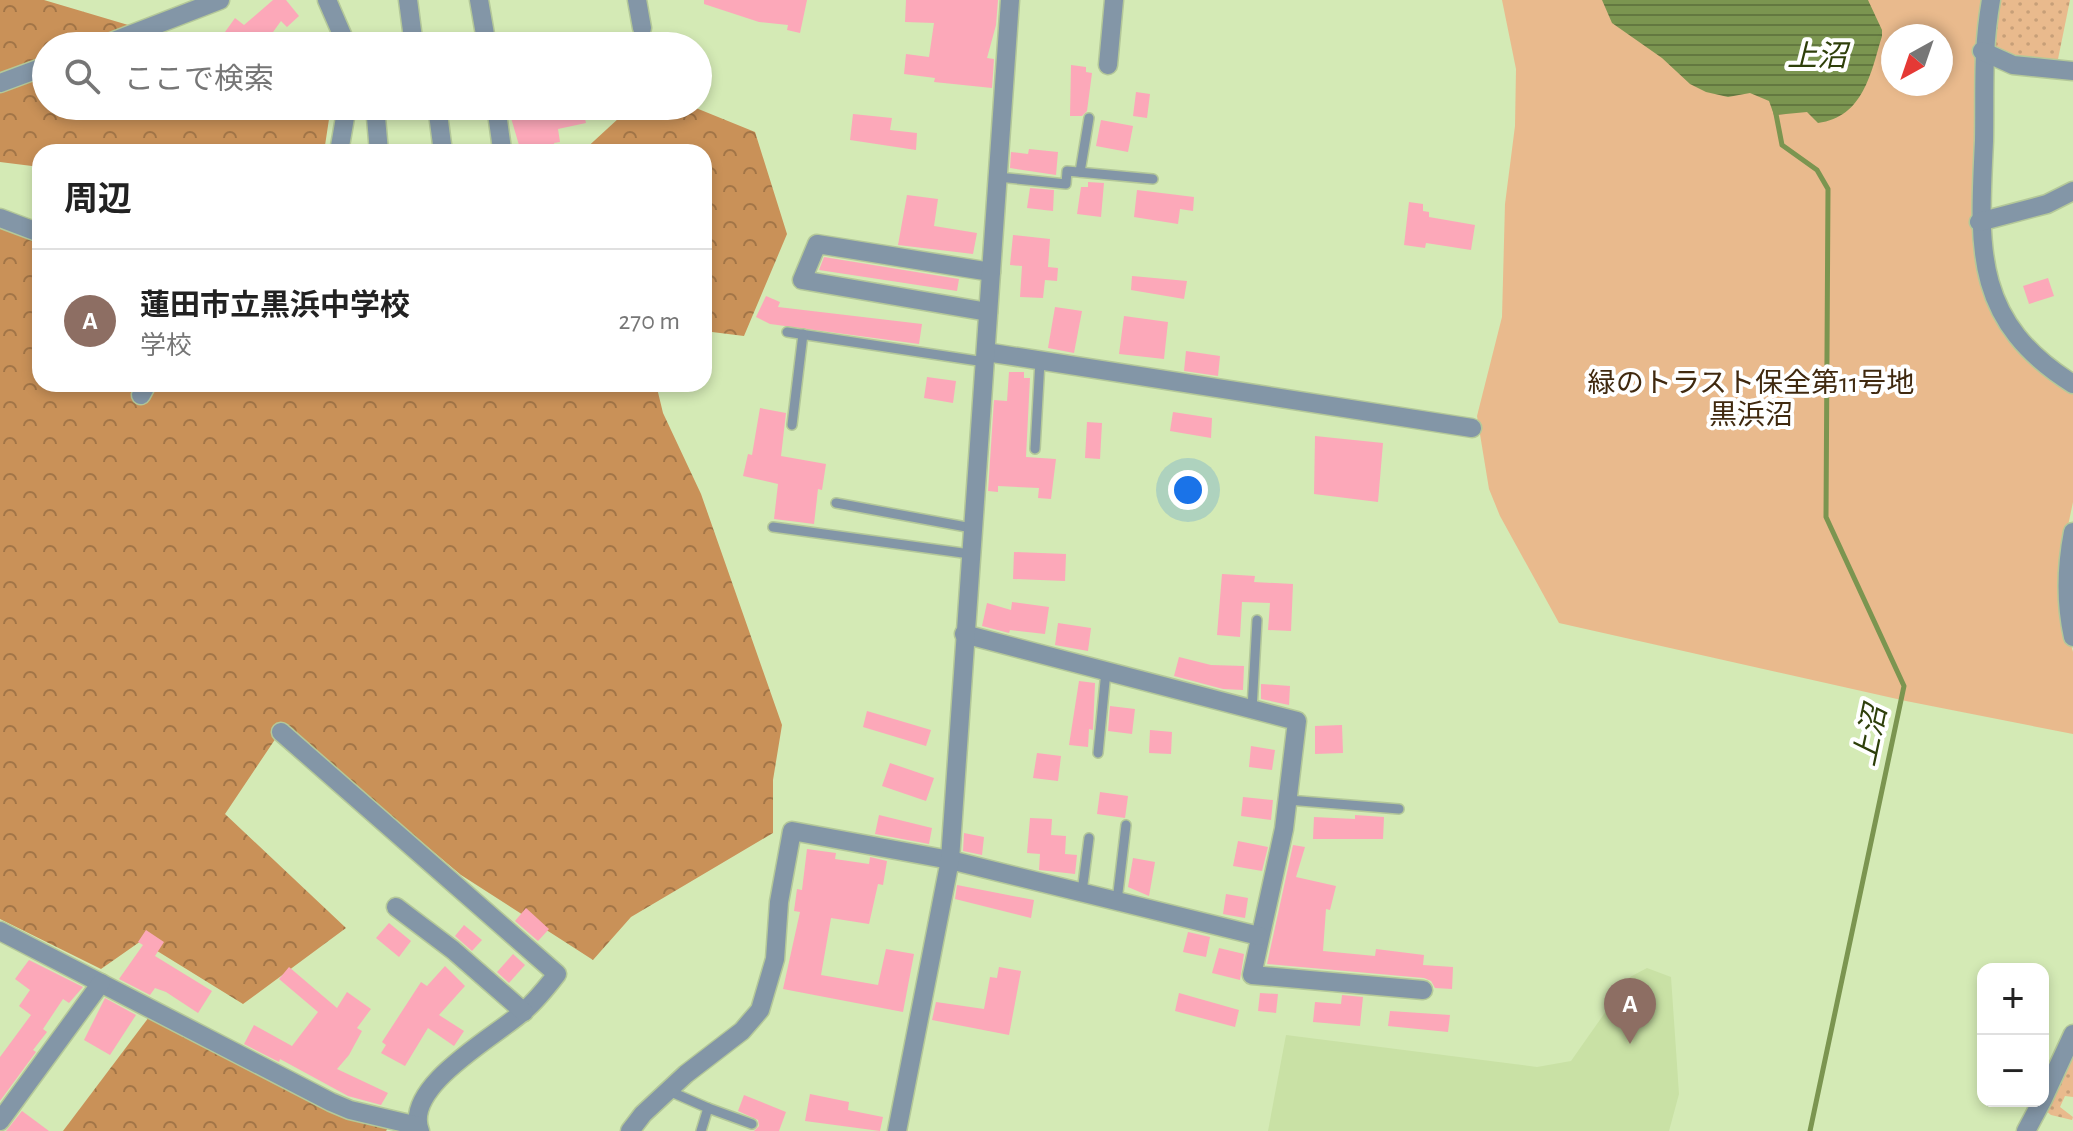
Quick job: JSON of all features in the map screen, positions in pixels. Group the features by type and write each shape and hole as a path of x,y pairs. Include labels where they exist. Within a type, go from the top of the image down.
{"street":[{"path":"137,32 220,0"},
{"path":"327,0 341,32"},
{"path":"408,0 412,32"},
{"path":"479,0 485,32"},
{"path":"637,0 642,28"},
{"path":"897,1131 950,860 1010,0"},
{"path":"1108,65 1114,0"},
{"path":"1991,0 1982,51 1979,222 1989,288 2011,329 2054,372 2073,384"},
{"path":"1982,51 2013,65 2073,71"},
{"path":"0,83 32,71"},
{"path":"340,144 345,120"},
{"path":"376,120 378,144"},
{"path":"439,120 442,144"},
{"path":"498,120 501,144"},
{"path":"1979,222 2047,204 2073,191"},
{"path":"0,218 32,230"},
{"path":"988,312 802,280 817,244 991,272"},
{"path":"985,357 1040,361 1472,428"},
{"path":"2073,532 2066,606 2073,637"},
{"path":"964,634 1297,721 1288,800 1252,975 1423,990"},
{"path":"0,931 331,1102 419,1128 419,1113 449,1066 524,1012 557,974 281,732"},
{"path":"630,1131 643,1114 742,1031 760,1010 775,959 779,902 792,831 950,860 1259,936"},
{"path":"396,907 453,950 524,1012"},
{"path":"0,1121 101,983"},
{"path":"2049,1085 2073,1034"},
{"path":"2026,1131 2038,1107"}],"lane":[{"path":"1080,172 1089,118"},
{"path":"998,177 1066,184 1067,171 1153,179"},
{"path":"787,332 985,357"},
{"path":"792,425 803,334"},
{"path":"1035,449 1040,361"},
{"path":"836,503 972,528"},
{"path":"773,527 970,554"},
{"path":"1252,709 1257,620"},
{"path":"1098,753 1106,671"},
{"path":"1288,800 1399,809"},
{"path":"1117,901 1126,825"},
{"path":"1082,892 1089,838"},
{"path":"669,1091 752,1124"},
{"path":"701,1131 708,1108"}],"shaded area":[{"path":"1647,968 1671,977 1679,1094 1669,1131 1268,1131 1286,1035 1537,1067 1571,1061 1630,977"}],"green space":[{"path":"0,0 44,0 149,32 32,32 32,120 329,120 325,144 32,144 32,166 0,162"},
{"name":"緑のトラスト保全第11号地 黒浜沼","path":"1502,0 1982,0 1983,282 2073,389 2073,502 2064,545 2065,621 2073,652 2073,734 1906,701 1559,623 1500,516 1489,489 1477,416 1502,317 1505,204 1515,126 1516,69"},
{"path":"1995,0 2070,0 2057,64 2013,60 1990,49"},
{"path":"712,115 755,132 787,234 744,336 712,332 712,144 591,144 617,120 712,120"},
{"path":"0,225 32,234 32,392 658,392 663,413 701,494 782,725 773,780 773,833 631,917 593,960 461,875 284,726 225,814 346,928 243,1004 141,941 101,969 0,919"},
{"path":"149,1017 390,1125 386,1131 63,1131"},
{"path":"2073,1049 2073,1097 2065,1096 2060,1107 2073,1117 2072,1120 2051,1115 2045,1110"}],"water":[{"name":"上沼","path":"1602,0 1868,0 1881,28 1881,39 1869,78 1856,102 1834,119 1818,123 1807,112 1774,115 1769,101 1750,93 1728,97 1706,92 1690,84 1662,58 1612,23"}],"building":[{"path":"273,0 286,0 299,16 287,27 281,21 273,32 225,32 235,18 244,25"},
{"path":"704,0 807,0 800,33 787,30 788,25 759,22 704,4"},
{"path":"906,0 998,0 996,25 987,58 994,59 992,88 934,82 935,78 904,74 906,54 929,57 934,23 905,22"},
{"path":"1071,65 1086,67 1086,72 1092,73 1087,111 1082,116 1070,116"},
{"path":"1136,92 1150,94 1147,118 1133,116"},
{"path":"853,114 892,118 890,130 917,133 916,150 850,140"},
{"path":"512,120 585,120 586,123 558,129 560,142 519,144"},
{"path":"1101,120 1133,126 1128,152 1096,146"},
{"path":"1029,149 1058,152 1056,175 1010,168 1011,152 1028,154"},
{"path":"1088,182 1104,183 1101,217 1077,214 1081,187 1088,187"},
{"path":"1030,188 1054,190 1053,211 1027,208"},
{"path":"1137,190 1194,197 1193,211 1180,209 1178,224 1134,217"},
{"path":"907,195 938,199 934,226 977,233 973,254 898,245"},
{"path":"1409,202 1423,204 1423,211 1429,212 1429,217 1475,225 1471,250 1426,243 1425,248 1404,245"},
{"path":"1013,235 1050,239 1048,267 1058,268 1057,281 1045,280 1043,298 1020,297 1022,266 1010,265"},
{"path":"824,257 959,279 957,291 819,270"},
{"path":"1132,276 1187,281 1184,299 1131,290"},
{"path":"2048,278 2054,296 2029,304 2023,286"},
{"path":"766,296 780,302 778,307 922,324 919,344 770,324 756,317"},
{"path":"1055,307 1082,311 1074,353 1048,348"},
{"path":"1124,316 1168,322 1164,359 1119,354"},
{"path":"1186,351 1220,356 1218,376 1184,371"},
{"path":"1009,372 1024,372 1024,378 1030,378 1026,457 1056,459 1051,499 1038,498 1039,488 998,486 998,492 988,491 994,400 1007,401"},
{"path":"927,377 956,381 953,403 924,398"},
{"path":"760,408 786,413 781,456 826,464 822,490 818,489 814,524 774,519 778,484 743,476 748,454 752,455"},
{"path":"1173,412 1212,418 1211,438 1170,431"},
{"path":"1087,422 1102,423 1100,459 1085,458"},
{"path":"1315,436 1383,443 1378,502 1314,494"},
{"path":"1014,552 1066,554 1065,581 1013,579"},
{"path":"1222,574 1255,576 1254,582 1293,584 1291,631 1268,630 1270,603 1242,602 1240,637 1217,635"},
{"path":"1012,602 1049,607 1045,634 1010,630 1009,633 982,626 987,603 1011,610"},
{"path":"1058,623 1091,628 1088,651 1055,645"},
{"path":"1179,657 1211,665 1244,666 1243,690 1223,689 1174,676"},
{"path":"1079,681 1095,683 1093,730 1089,729 1088,747 1069,745"},
{"path":"1261,684 1290,686 1289,705 1261,699"},
{"path":"1110,706 1135,709 1132,734 1108,731"},
{"path":"867,711 931,730 926,746 863,727"},
{"path":"1342,725 1343,753 1315,754 1315,726"},
{"path":"1150,730 1172,732 1171,754 1149,753"},
{"path":"1251,746 1275,750 1272,770 1249,767"},
{"path":"1037,753 1061,756 1058,781 1033,778"},
{"path":"890,763 934,778 926,801 882,786"},
{"path":"1100,792 1128,796 1125,818 1097,814"},
{"path":"1243,797 1273,800 1271,820 1241,816"},
{"path":"879,815 932,828 929,844 875,834"},
{"path":"1355,815 1384,817 1383,839 1313,839 1314,817 1355,819"},
{"path":"1030,818 1052,819 1051,835 1066,836 1065,854 1077,855 1075,874 1039,870 1040,854 1027,853"},
{"path":"964,833 984,837 982,855 963,851"},
{"path":"1238,841 1268,847 1262,871 1233,866"},
{"path":"1293,845 1305,847 1296,877 1336,886 1330,910 1326,909 1323,951 1375,956 1376,949 1424,955 1423,965 1453,967 1452,989 1435,988 1431,981 1424,978 1267,964"},
{"path":"807,849 836,853 835,859 869,864 870,857 887,861 883,885 878,884 869,924 831,918 821,975 878,985 886,949 914,954 903,1012 783,989 800,912 794,911 797,889 802,890"},
{"path":"1133,858 1155,862 1149,896 1128,887"},
{"path":"957,885 1034,900 1031,918 955,899"},
{"path":"1226,894 1248,898 1245,918 1223,914"},
{"path":"526,908 549,929 538,941 515,921"},
{"path":"389,923 411,941 399,957 376,938"},
{"path":"464,925 482,940 472,951 455,936"},
{"path":"146,930 164,942 155,956 212,991 198,1013 166,992 155,988 150,995 119,979 143,945 138,942"},
{"path":"1188,932 1210,937 1206,957 1183,952"},
{"path":"1219,948 1244,954 1240,980 1212,973"},
{"path":"513,954 525,965 509,983 497,972"},
{"path":"29,960 83,987 69,1003 63,999 43,1029 47,1032 33,1050 36,1052 0,1101 0,1057 31,1015 19,1006 30,990 15,979"},
{"path":"445,966 465,986 439,1015 464,1031 454,1046 428,1028 405,1066 381,1053 386,1045 382,1042 421,982 427,986"},
{"path":"289,967 337,1008 347,992 371,1009 357,1028 362,1031 349,1055 337,1069 388,1093 381,1105 348,1096 280,1059 279,1062 244,1044 254,1025 292,1046 318,1012 279,979"},
{"path":"999,967 1021,971 1009,1035 932,1020 936,1002 984,1009 990,977 997,978"},
{"path":"1179,993 1239,1010 1235,1027 1175,1011"},
{"path":"1260,993 1278,994 1276,1013 1258,1011"},
{"path":"1342,995 1363,997 1360,1026 1313,1022 1315,1002 1341,1004"},
{"path":"105,998 136,1015 110,1055 84,1040"},
{"path":"1390,1011 1450,1015 1448,1032 1388,1026"},
{"path":"810,1094 849,1102 848,1110 883,1117 880,1131 805,1121"},
{"path":"744,1095 786,1112 779,1131 754,1131 759,1126 758,1120 738,1111"},
{"path":"22,1111 49,1131 6,1131"}],"waterway":[{"name":"上沼","path":"1775,109 1782,145 1817,170 1828,189 1826,517 1904,686 1810,1131"}],"place":[{"name":"蓮田市立黒浜中学校","path":"1630,1044"}]}
